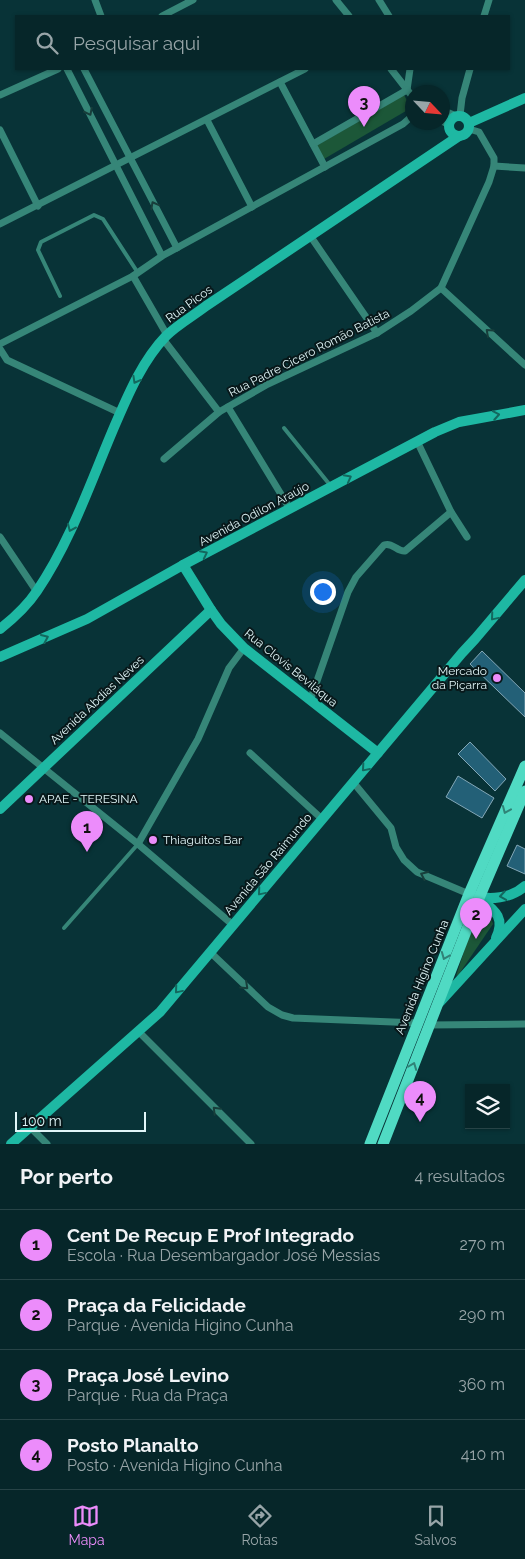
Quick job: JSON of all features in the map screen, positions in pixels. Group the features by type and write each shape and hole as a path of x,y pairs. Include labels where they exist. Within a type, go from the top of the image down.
{"main road":[{"path":"469,126 525,98"},
{"path":"450,121 458,116 464,117 469,126 467,133 459,136 450,129"},
{"name":"Rua Picos","path":"0,630 20,612 37,592 69,534 120,413 142,369 165,337 206,306 459,136"},
{"name":"Avenida Odilon Araújo","path":"0,657 87,619 183,564 417,441 459,422 525,410"},
{"name":"Rua Clovis Beviláqua","path":"183,564 211,610 244,648 378,753"},
{"name":"Avenida São Raimundo","path":"11,1144 29,1126 160,1012 525,580"},
{"name":"Avenida Abdias Neves","path":"0,809 211,610"},
{"name":"Avenida Higino Cunha","path":"375,1143 525,766"},
{"name":"Avenida Higino Cunha","path":"423,1024 438,1004 474,896 525,790"},
{"path":"474,896 510,895 525,886"},
{"path":"474,896 492,909 500,919 500,930 494,943"},
{"path":"438,1004 525,909"}],"street":[{"path":"94,0 101,15"},
{"path":"164,15 193,0"},
{"path":"336,0 348,15"},
{"path":"379,0 388,15"},
{"path":"484,15 489,0"},
{"path":"0,94 56,70"},
{"path":"68,70 162,256"},
{"path":"85,70 177,248"},
{"path":"0,224 303,70"},
{"path":"392,70 405,87"},
{"path":"410,70 410,85"},
{"path":"450,113 458,116 470,70"},
{"path":"280,82 325,166"},
{"path":"313,144 405,96"},
{"path":"207,120 252,207"},
{"path":"0,344 135,275 162,256 403,124"},
{"path":"469,126 480,134 494,158 494,166 489,182 441,288 525,365"},
{"path":"0,130 38,206"},
{"path":"494,166 525,168"},
{"path":"311,237 377,333"},
{"path":"135,275 165,337 219,412"},
{"name":"Rua Padre Cicero Romão Batista","path":"164,459 219,412 268,384 377,333 441,288"},
{"path":"0,349 6,360 120,413"},
{"path":"228,407 290,509"},
{"path":"417,441 451,512 466,537"},
{"path":"310,700 342,608 356,577 384,545 391,544 400,551 405,551 451,512"},
{"path":"0,537 37,592"},
{"path":"138,844 198,739 229,668 244,648"},
{"path":"0,733 138,844 233,925"},
{"path":"250,753 322,819"},
{"path":"353,782 391,828 396,847 410,867 417,872 474,896"},
{"path":"210,952 268,1007 282,1015 293,1018 423,1024 525,1024"},
{"path":"138,1032 251,1144"},
{"path":"29,1126 47,1144"}],"lane":[{"path":"60,296 38,250 41,242 94,215 103,219 135,275"},
{"path":"284,428 332,487"},
{"path":"64,928 138,844"}],"green space":[{"path":"404,95 405,112 324,159 316,146"},
{"path":"481,908 489,914 493,924 456,976 475,918"}],"building":[{"name":"Mercado da Piçarra","path":"482,651 525,693 525,717 470,664"},
{"path":"470,742 506,779 495,791 458,754"},
{"path":"458,776 494,798 482,818 446,797"},
{"path":"517,845 525,849 525,874 507,866"}],"place":[{"name":"Praça José Levino","path":"364,127"},
{"name":"Mercado da Piçarra","path":"497,678"},
{"name":"APAE - TERESINA","path":"29,799"},
{"name":"Thiaguitos Bar","path":"153,840"},
{"name":"Cent De Recup E Prof Integrado","path":"87,852"},
{"name":"Praça da Felicidade","path":"476,939"},
{"name":"Posto Planalto","path":"420,1122"}]}
